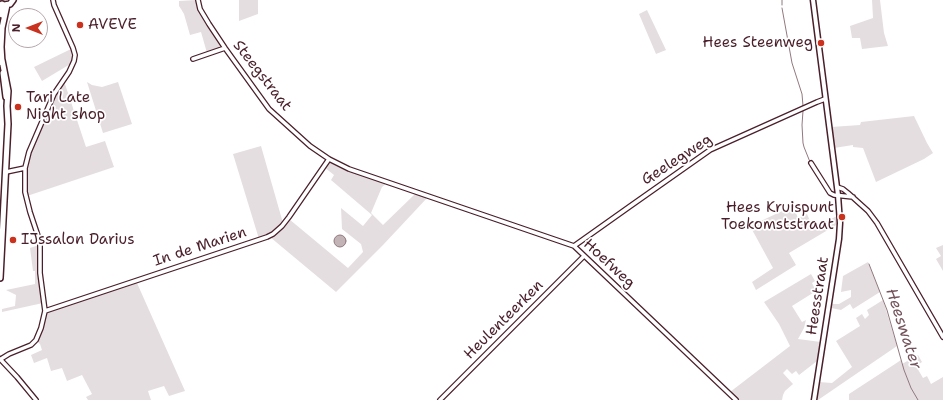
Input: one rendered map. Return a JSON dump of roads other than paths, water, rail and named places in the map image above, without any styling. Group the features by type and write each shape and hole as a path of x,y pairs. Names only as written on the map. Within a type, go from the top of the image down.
{"main road":[{"path":"3,4 11,3 13,0"},
{"path":"2,28 1,19 3,4"},
{"path":"0,278 8,124 1,47 3,4"}],"street":[{"path":"36,400 0,359 31,344 36,340 41,328 45,311 40,273 40,242 27,203 25,192 25,168 29,152 54,94 69,72 75,55 53,0"},
{"name":"Steegstraat","path":"198,0 200,10 225,48 270,109 310,146 329,159 349,169 388,182"},
{"name":"Heesstraat","path":"813,0 838,195 840,223 839,239 814,400"},
{"path":"192,59 225,48"},
{"name":"Geelegweg","path":"574,246 705,153 825,99"},
{"name":"In de Marien","path":"45,311 273,234 289,217 329,159"},
{"path":"811,163 830,193 834,195 853,197"},
{"path":"6,172 25,168"},
{"name":"Hoefweg","path":"388,182 574,246 736,400"},
{"path":"837,188 848,192 878,223 943,337"},
{"name":"Heulenteerken","path":"440,400 584,256"}],"waterway":[{"name":"Heeswater","path":"782,0 782,5"},
{"name":"Heeswater","path":"782,8 792,63 802,94 803,106"},
{"name":"Heeswater","path":"803,111 803,143 810,162"},
{"name":"Heeswater","path":"869,264 887,310 904,370 911,388 918,400"}],"place":[{"name":"AVEVE","path":"80,25"},
{"name":"Hees Steenweg","path":"821,43"},
{"name":"Tari Late Night shop","path":"18,107"},
{"name":"Hees Kruispunt Toekomststraat","path":"842,217"},
{"name":"IJssalon Darius","path":"13,240"}]}
